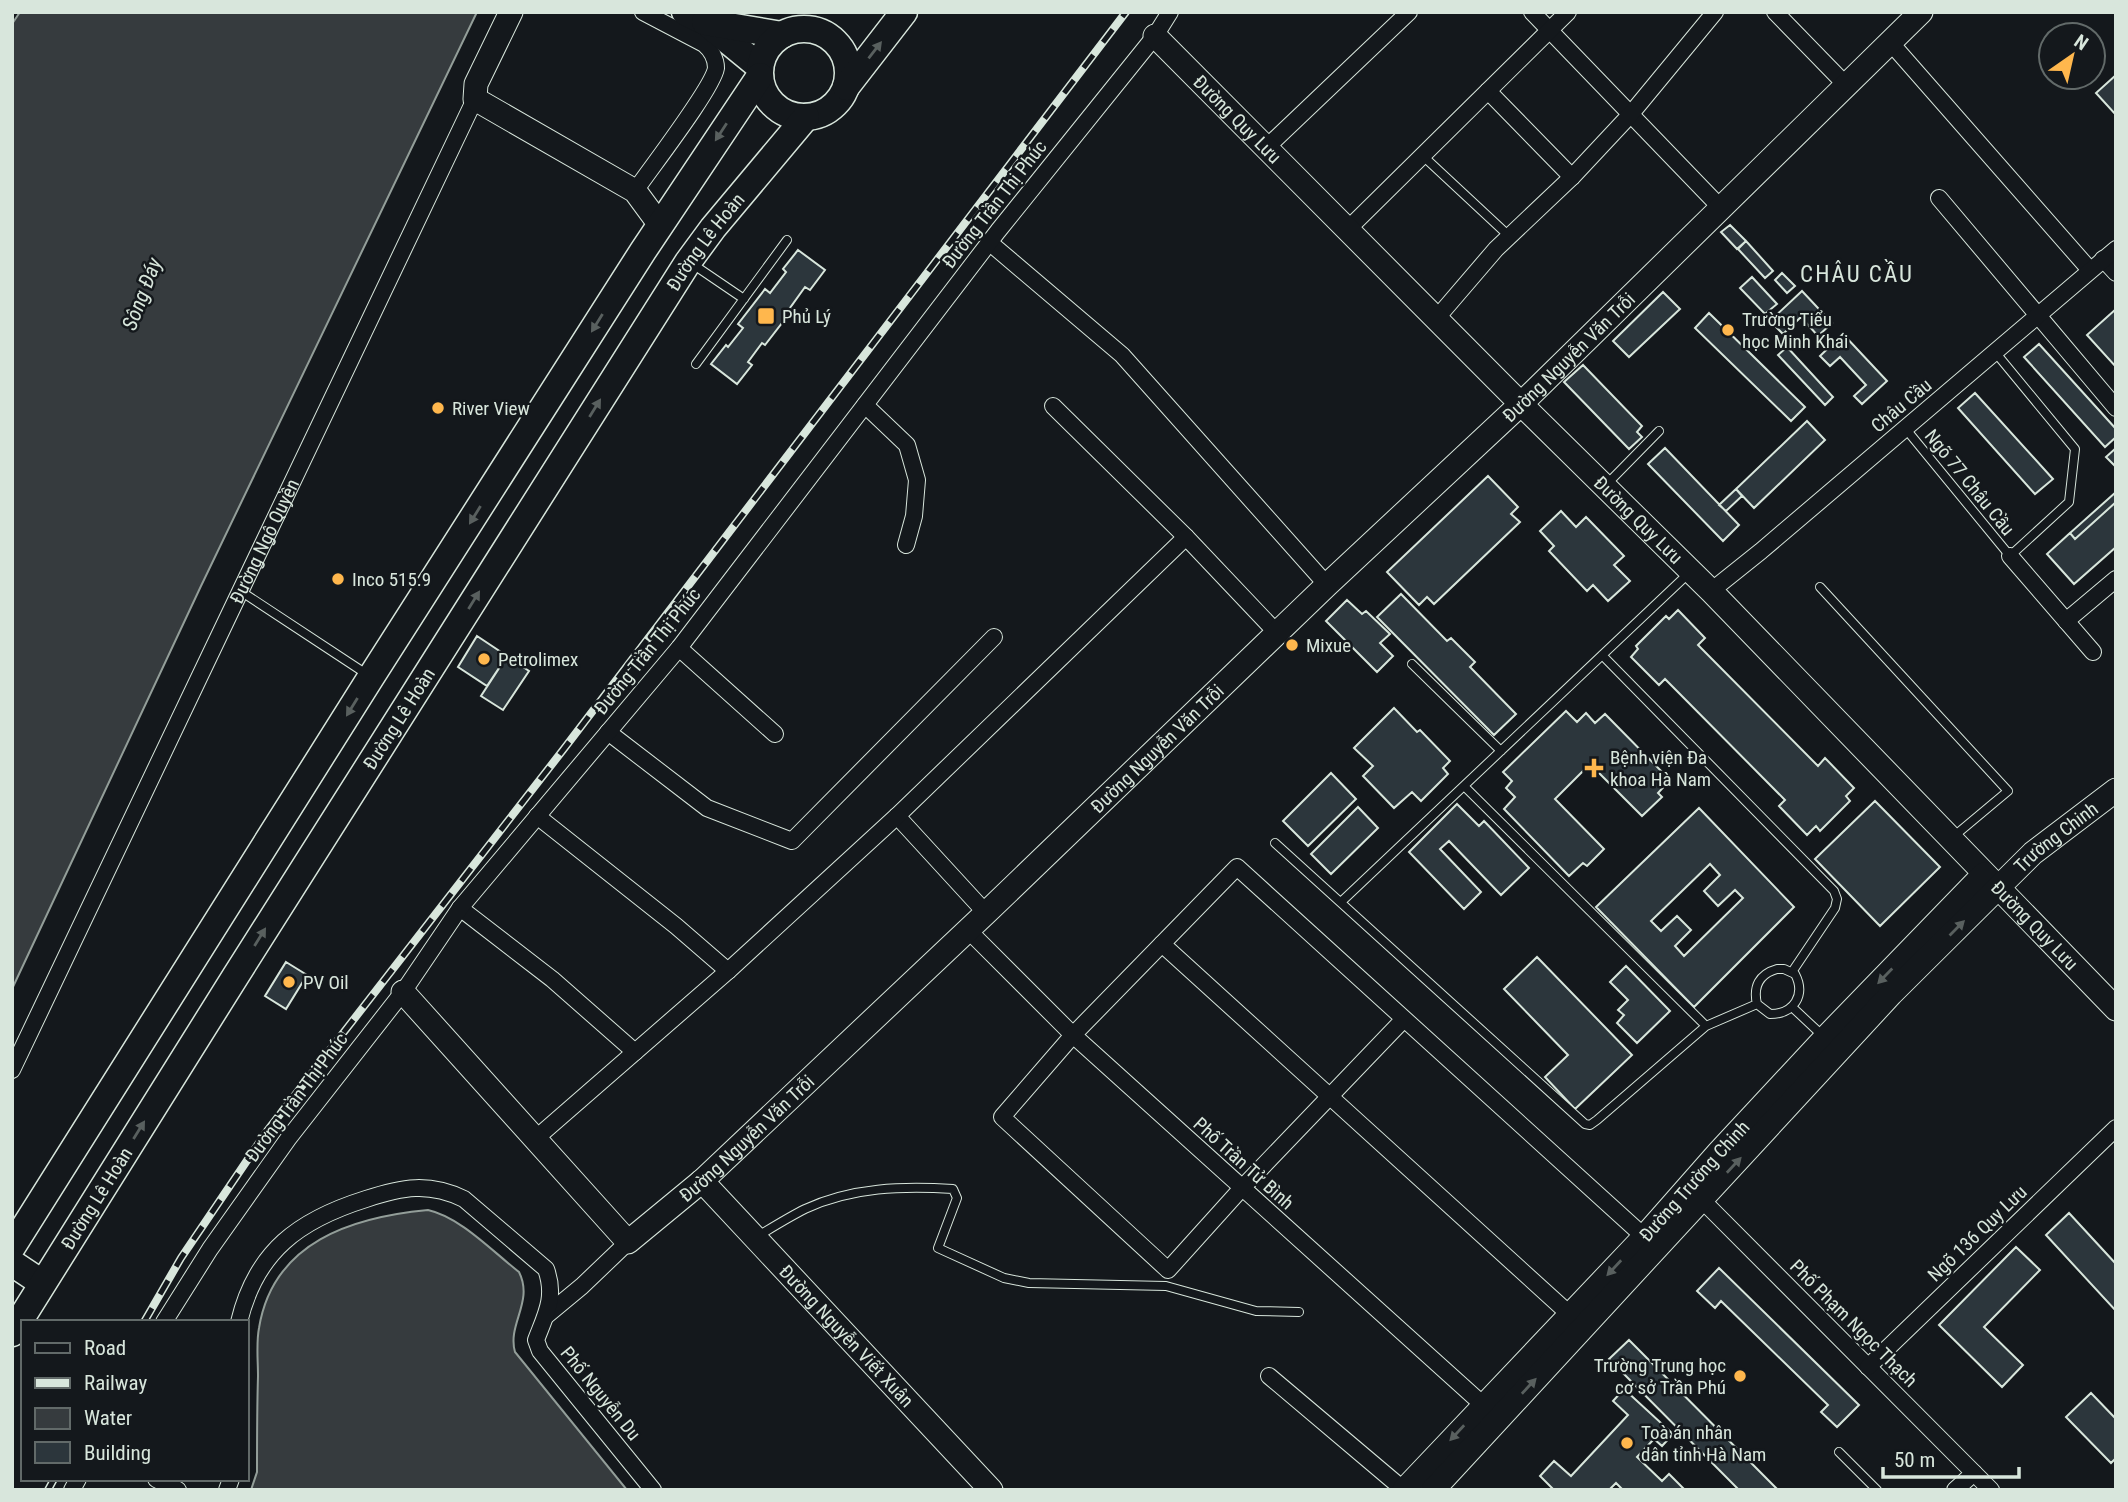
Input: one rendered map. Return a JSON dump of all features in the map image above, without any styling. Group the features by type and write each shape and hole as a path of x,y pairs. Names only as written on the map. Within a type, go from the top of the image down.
{"main road":[{"path":"695,17 760,72 763,90 769,101 792,116 806,117 831,109 904,12"},
{"path":"695,17 790,26 816,31 829,37 839,46 847,66 846,87"},
{"path":"12,1247 371,677 760,72 765,52 790,26"},
{"name":"Đường Lê Hoàn","path":"12,1333 234,977 684,268 738,197 806,117"},
{"path":"643,251 684,268"},
{"path":"416,608 453,634"},
{"path":"197,953 234,977"},
{"path":"12,1263 42,1283"}],"street":[{"name":"Đường Ngô Quyền","path":"12,1070 475,99 477,84 511,12"},
{"path":"635,191 698,101 716,65 713,55 704,44 643,12"},
{"name":"Đường Trần Thị Phúc","path":"165,1320 288,1139 403,992 460,908 679,648 989,243 1155,36 1170,12"},
{"path":"1266,149 1409,12"},
{"path":"1532,12 1721,208"},
{"path":"1347,230 1568,12"},
{"path":"1436,319 1510,236 1572,177 1630,114 1715,12"},
{"path":"1774,12 1846,85"},
{"name":"Đường Nguyễn Văn Trỗi","path":"628,1242 702,1181 1327,585 1521,404 1920,12"},
{"name":"Đường Quy Lưu","path":"1155,36 1711,591 2116,1009"},
{"path":"1890,42 2090,271"},
{"path":"1488,91 1572,177"},
{"path":"475,99 635,191 660,225"},
{"path":"1939,198 2116,408"},
{"path":"989,243 1122,355 1327,585"},
{"path":"2110,254 2116,273"},
{"name":"Châu Cầu","path":"1711,591 2110,254"},
{"path":"865,405 907,445 917,480 914,516 906,545"},
{"path":"1054,405 1278,633"},
{"path":"534,1140 728,971 897,816 1186,537"},
{"path":"2010,556 2093,652"},
{"path":"2066,621 2116,579"},
{"path":"608,732 707,808 792,841 995,637"},
{"path":"679,648 775,734"},
{"name":"Trường Chinh","path":"1991,881 2116,790"},
{"path":"537,816 676,926 728,971"},
{"path":"897,816 986,913"},
{"path":"1404,1019 1241,1189 1167,1278 1002,1117 1073,1035 1237,867 1650,1242"},
{"name":"Đường Trường Chinh","path":"1404,1490 1491,1412 1857,1018 1991,881"},
{"path":"460,908 552,979 635,1052"},
{"name":"Phố Trần Tử Bình","path":"968,930 1073,1035 1491,1412"},
{"path":"1162,944 1577,1321"},
{"path":"403,992 628,1242 582,1286 545,1316"},
{"name":"Đường Trường Chinh","path":"1795,1085 1825,1038 1857,1018"},
{"name":"Ngõ 136 Quy Lưu","path":"1868,1367 2116,1128"},
{"name":"Đường Nguyễn Viết Xuân","path":"702,1181 991,1490"},
{"name":"Phố Nguyễn Du","path":"239,1320 244,1301 256,1275 275,1250 301,1226 332,1209 400,1188 432,1188 449,1192 464,1199 546,1269 551,1284 550,1300 536,1340 540,1351 653,1490"},
{"name":"Phố Phạm Ngọc Thạch","path":"1695,1193 1991,1490"},
{"path":"1269,1376 1404,1490"},
{"name":"Đường Trường Chinh","path":"1433,1490 1491,1412"},
{"path":"1955,1490 1974,1473"},
{"path":"160,1481 178,1490"}],"lane":[{"path":"1422,155 1510,236"},
{"path":"696,364 787,240"},
{"path":"684,268 744,299"},
{"path":"1995,352 2075,450 2069,502 2010,556"},
{"name":"Ngõ 77 Châu Cầu","path":"1905,428 2010,556"},
{"path":"1604,486 1659,431"},
{"path":"1341,902 1691,571"},
{"path":"1820,587 2008,791 1950,839"},
{"path":"242,592 371,677"},
{"path":"1602,655 1834,891 1837,899 1835,908 1792,972"},
{"path":"1412,664 1501,751"},
{"path":"1464,786 1706,1026"},
{"path":"1275,843 1585,1124 1590,1125 1597,1120 1706,1026 1757,1004"},
{"path":"1777,969 1792,972 1797,978 1799,994 1792,1007 1778,1014 1770,1014 1757,1004 1755,989 1763,975 1777,969"},
{"path":"1792,1007 1825,1038"},
{"path":"755,1237 806,1208 854,1192 906,1187 953,1189 957,1198 938,1248 1004,1278 1029,1283 1167,1278 1256,1311 1298,1312"},
{"path":"1839,1452 1877,1490"}],"water":[{"name":"Sông Đáy","path":"20,12 477,12 201,586 12,989 12,24"},
{"path":"428,1210 464,1227 519,1272 524,1293 514,1332 515,1352 627,1490 251,1490 257,1472 258,1334 267,1299 281,1274 299,1255 320,1239 345,1228 372,1219"}],"building":[{"path":"2116,75 2116,115 2096,93 2107,91 2107,83"},
{"path":"1730,225 1746,241 1737,249 1721,232"},
{"path":"1746,241 1773,271 1765,278 1738,249"},
{"path":"798,250 825,270 810,290 805,287 790,308 792,310 748,362 752,365 737,384 711,364 743,328 738,324 765,289 770,293 786,272 783,269"},
{"path":"1782,273 1795,286 1787,293 1775,280"},
{"path":"1752,277 1777,304 1765,314 1740,288"},
{"path":"1802,291 1832,323 1818,336 1801,317 1783,334 1770,321"},
{"path":"1663,292 1680,309 1629,357 1613,341"},
{"path":"2116,309 2116,367 2087,335"},
{"path":"1709,313 1805,407 1791,421 1695,328"},
{"path":"1843,334 1887,381 1862,404 1854,396 1866,385 1840,357 1830,366 1820,356"},
{"path":"2039,344 2116,429 2116,437 2105,447 2024,357"},
{"path":"1787,347 1833,397 1825,405 1778,355"},
{"path":"1583,365 1642,426 1637,432 1642,437 1629,449 1564,382"},
{"path":"1975,393 2053,479 2035,494 1958,408"},
{"path":"1807,421 1825,440 1754,508 1736,489"},
{"path":"1665,448 1739,525 1723,541 1648,464"},
{"path":"2116,448 2116,467 2106,457"},
{"path":"1488,476 1518,507 1511,514 1520,522 1434,604 1427,597 1419,605 1387,572"},
{"path":"1736,489 1742,496 1726,511 1719,505"},
{"path":"2116,492 2116,502 2075,539 2070,533"},
{"path":"2116,502 2116,547 2074,584 2047,554 2070,533 2075,539"},
{"path":"1561,511 1576,527 1586,517 1624,556 1614,565 1630,581 1608,601 1593,585 1587,591 1549,551 1554,546 1540,531"},
{"path":"1401,594 1447,641 1451,638 1475,662 1470,667 1516,714 1494,735 1377,617"},
{"path":"1347,600 1362,614 1366,611 1390,634 1380,643 1393,656 1377,672 1326,621"},
{"path":"1678,610 1705,638 1698,645 1818,766 1825,758 1854,788 1846,796 1850,801 1820,831 1816,826 1807,835 1779,806 1785,800 1665,679 1659,685 1631,657 1638,649 1636,646 1666,616 1669,619"},
{"path":"477,636 507,656 487,686 458,667"},
{"path":"507,656 529,671 503,710 481,696"},
{"path":"1394,708 1450,761 1443,768 1448,774 1421,801 1412,792 1394,808 1363,776 1373,766 1354,748"},
{"path":"1566,711 1577,722 1586,713 1595,723 1605,714 1670,780 1658,793 1662,797 1642,816 1590,764 1555,799 1604,849 1587,866 1583,863 1569,876 1504,809 1515,797 1506,788 1512,781 1503,772"},
{"path":"1331,773 1356,799 1308,846 1283,821"},
{"path":"1875,801 1940,867 1880,926 1815,859"},
{"path":"1457,804 1479,826 1484,821 1529,868 1501,895 1449,841 1440,849 1481,892 1464,909 1409,852"},
{"path":"1358,807 1378,828 1331,874 1311,854"},
{"path":"1699,808 1794,907 1694,1007 1596,907","holes":["1710,864 1720,875 1704,891 1718,906 1735,890 1743,898 1684,956 1675,946 1691,930 1677,916 1661,931 1651,921"]},
{"path":"1537,957 1632,1055 1575,1109 1545,1077 1568,1055 1504,989"},
{"path":"286,962 307,975 286,1009 265,996"},
{"path":"1626,966 1670,1011 1637,1043 1617,1023 1624,1015 1618,1010 1628,1000 1610,982"},
{"path":"2069,1213 2116,1264 2116,1311 2046,1235"},
{"path":"2016,1247 2040,1270 1984,1327 2023,1365 2002,1387 1939,1325"},
{"path":"1719,1268 1859,1405 1837,1427 1821,1412 1828,1405 1721,1301 1715,1308 1697,1291"},
{"path":"1629,1340 1778,1490 1739,1490 1609,1359"},
{"name":"Toà án nhân dân tỉnh Hà Nam","path":"1624,1389 1673,1434 1662,1446 1654,1439 1637,1457 1662,1481 1669,1474 1685,1490 1623,1490 1616,1483 1609,1490 1554,1490 1540,1476 1554,1461 1571,1476 1628,1415 1613,1401"},
{"path":"2091,1393 2116,1419 2116,1458 2111,1463 2066,1417"}],"railway":[{"path":"145,1320 181,1258 267,1131 563,750 1126,12"},
{"path":"48,1490 53,1481"}],"place":[{"name":"Phủ Lý","path":"766,316"},
{"name":"Trường Tiểu học Minh Khai","path":"1728,330"},
{"name":"River View","path":"438,408"},
{"name":"Inco 515.9","path":"338,579"},
{"name":"Mixue","path":"1292,645"},
{"name":"Petrolimex","path":"484,659"},
{"name":"Bệnh viện Đa khoa Hà Nam","path":"1594,768"},
{"name":"PV Oil","path":"289,982"},
{"name":"Trường Trung học cơ sở Trần Phú","path":"1740,1376"},
{"name":"Toà án nhân dân tỉnh Hà Nam","path":"1627,1443"}],"district":[{"name":"CHÂU CẦU","path":"1857,274"}]}
